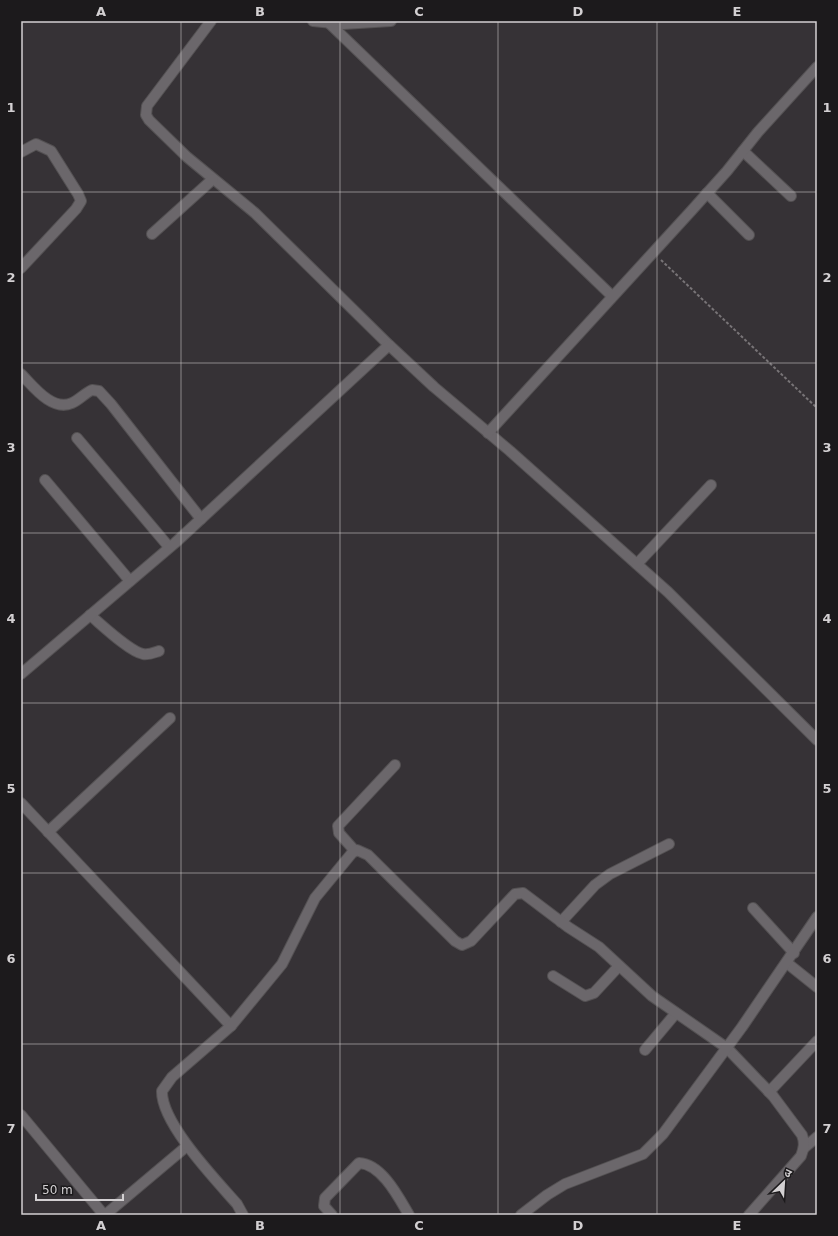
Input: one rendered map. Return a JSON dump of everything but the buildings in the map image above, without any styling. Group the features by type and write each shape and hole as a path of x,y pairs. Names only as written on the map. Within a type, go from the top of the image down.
{"street":[{"path":"211,21 146,110 146,114 154,125 187,157 255,213 389,345 637,564 817,740"},
{"path":"313,21 363,24 391,21"},
{"path":"329,23 612,296"},
{"path":"488,433 707,193 817,66"},
{"path":"21,152 36,144 51,151 81,201 76,210 21,268"},
{"path":"743,151 791,196"},
{"path":"152,234 213,179"},
{"path":"707,193 749,235"},
{"path":"21,674 201,519 389,345"},
{"path":"21,374 37,391 59,404 72,404 92,390 99,392 111,404 201,519"},
{"path":"76,438 169,547"},
{"path":"45,480 130,581"},
{"path":"637,564 711,485"},
{"path":"90,615 121,641 139,653 145,654 159,652"},
{"path":"48,832 170,718"},
{"path":"395,765 338,826 339,833 355,851 361,851 368,855 458,943 467,944 471,941 514,894 518,892 528,896 561,922 599,947 652,996 727,1048 769,1092 802,1135 804,1148"},
{"path":"21,802 231,1026"},
{"path":"561,922 595,885 610,874 669,844"},
{"path":"243,1215 237,1204 187,1146 163,1104 162,1091 172,1077 231,1026 282,964 315,898 355,851"},
{"path":"753,908 794,953"},
{"path":"521,1215 547,1195 565,1184 643,1154 663,1134 727,1048 794,953 817,917"},
{"path":"787,963 817,987"},
{"path":"552,976 585,996 594,993 619,966"},
{"path":"645,1050 676,1013"},
{"path":"769,1092 817,1041"},
{"path":"21,1116 105,1215 187,1146"},
{"path":"749,1215 800,1156 804,1148 817,1137"},
{"path":"332,1215 324,1206 325,1198 359,1163 370,1166 381,1175 397,1195 409,1215"}],"path":[{"path":"653,252 817,408"}]}
